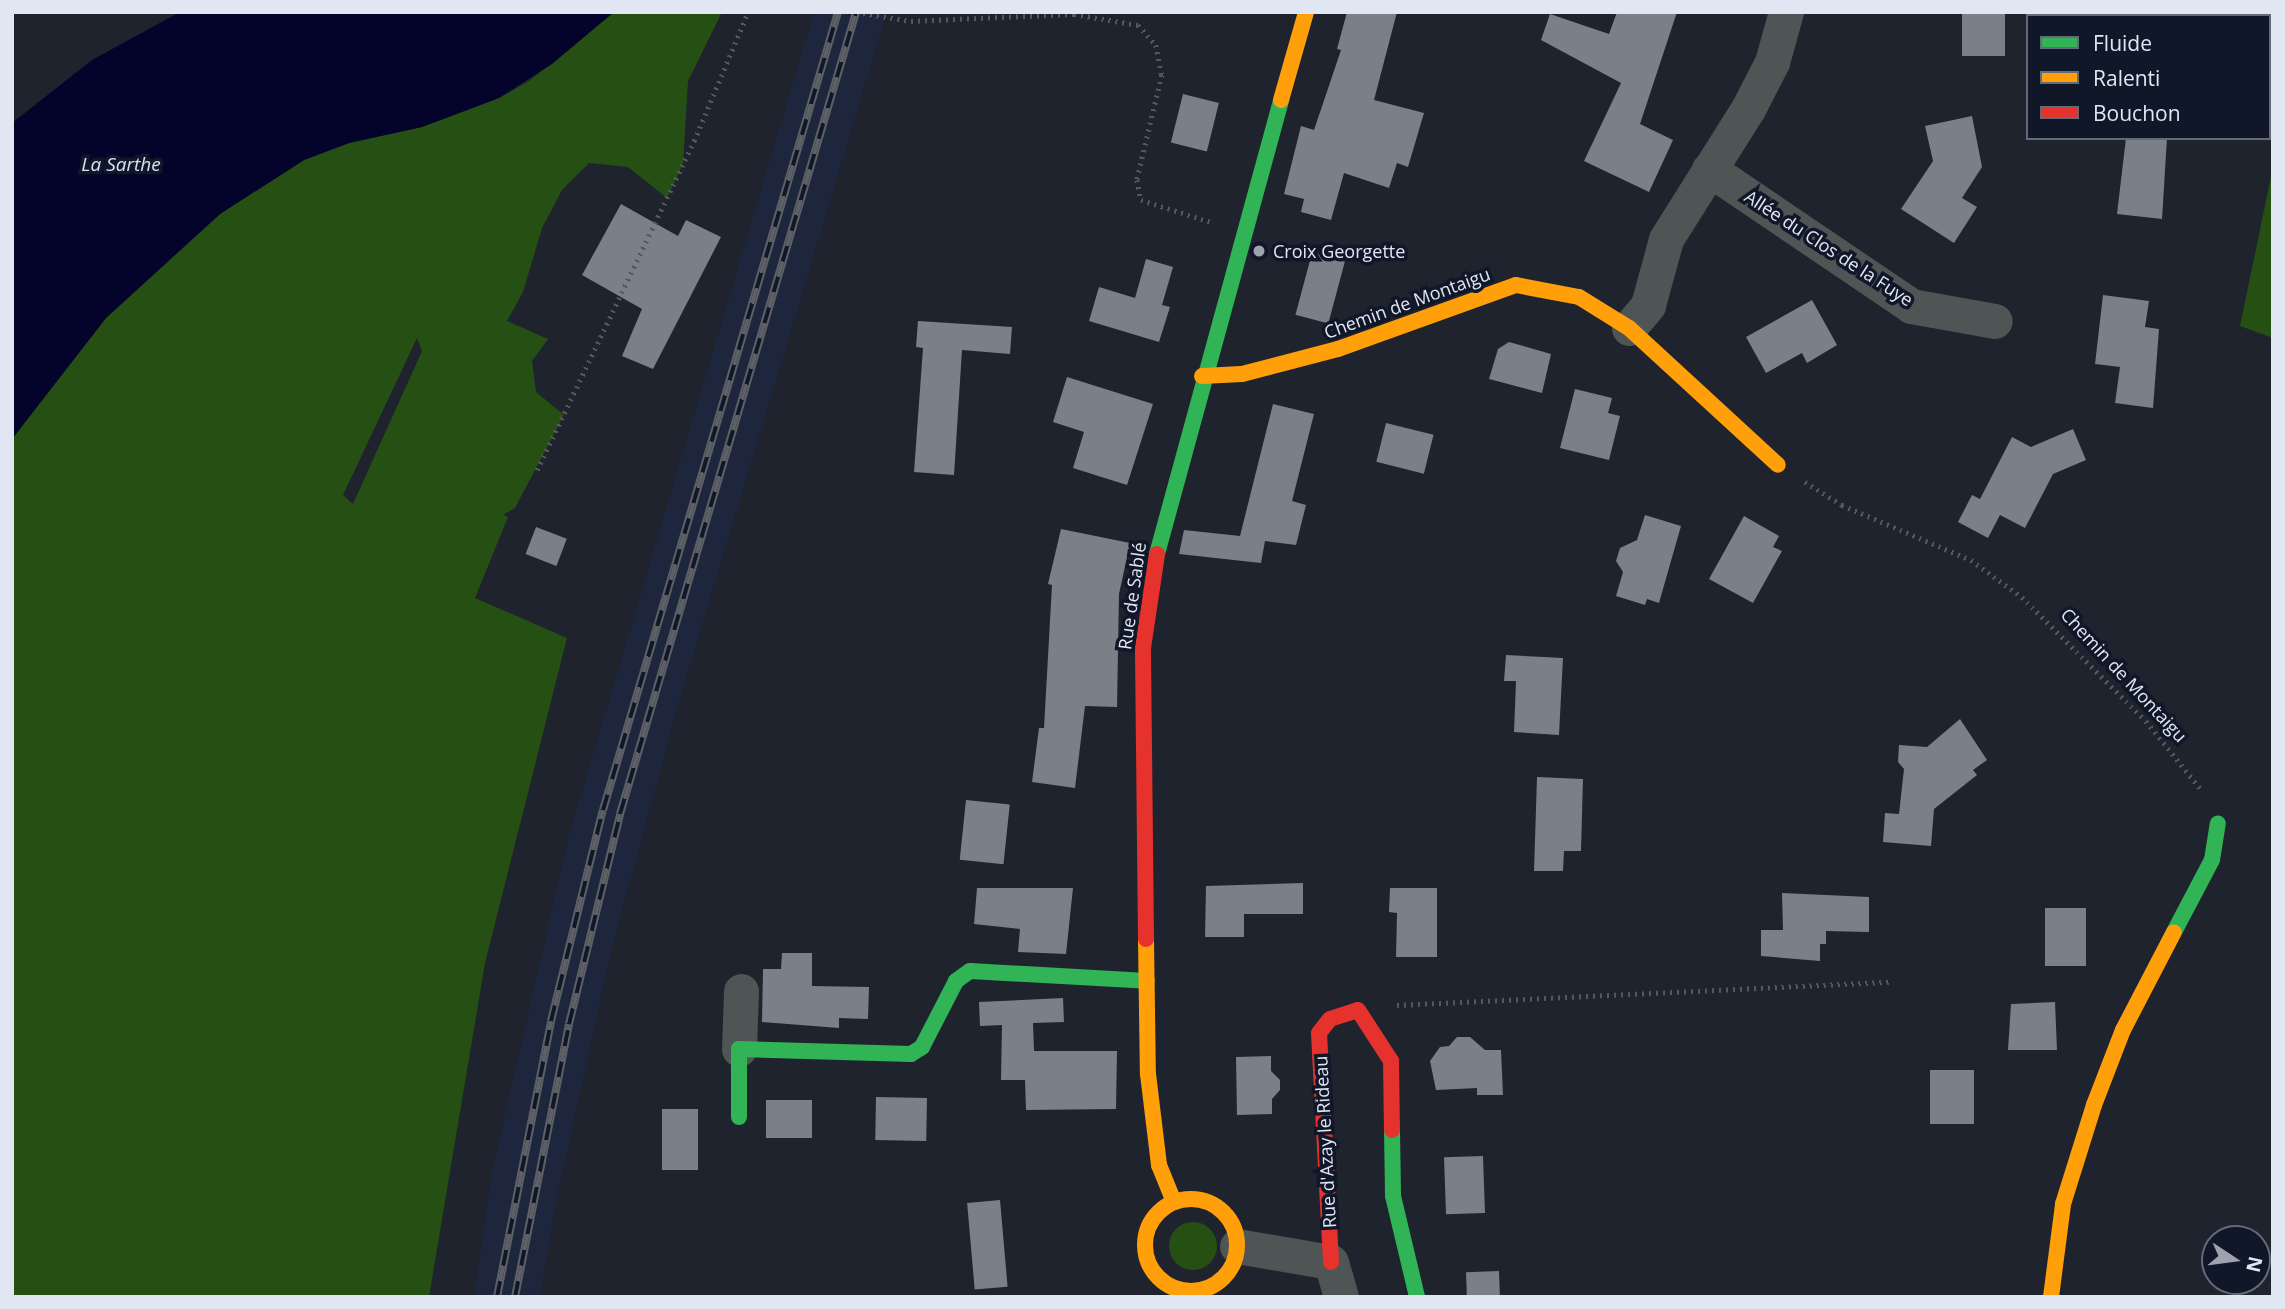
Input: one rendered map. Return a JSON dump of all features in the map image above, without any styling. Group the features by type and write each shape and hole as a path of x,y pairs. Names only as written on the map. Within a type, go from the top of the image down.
{"street":[{"name":"Rue de Sablé","path":"1174,1202 1159,1165 1149,1074 1143,648 1158,547 1242,231 1306,12"},
{"path":"1629,328 1648,305 1666,239 1772,62 1786,12"},
{"name":"Allée du Clos de la Fuye","path":"1709,169 1911,306 1995,321"},
{"name":"Chemin de Montaigu","path":"1202,376 1242,374 1338,349 1516,285 1579,297 1629,328 1778,465"},
{"path":"2051,1297 2063,1204 2094,1105 2123,1030 2212,860 2218,823"},
{"path":"739,1049 911,1054 922,1047 956,981 970,971 1147,981"},
{"path":"739,1117 741,991"},
{"path":"1358,1010 1391,1061 1393,1196 1417,1297"},
{"name":"Rue d'Azay le Rideau","path":"1341,1297 1331,1262 1319,1034 1330,1019 1358,1010"},
{"path":"1188,1199 1217,1207 1235,1231 1237,1246 1228,1273 1203,1290 1173,1292 1161,1280 1146,1253 1151,1223 1174,1202 1188,1199"},
{"path":"1237,1246 1331,1262"}],"path":[{"path":"537,470 694,141 748,12"},
{"path":"856,12 911,21 1074,14 1138,25 1156,45 1162,75 1137,180 1141,200 1242,231"},
{"name":"Chemin de Montaigu","path":"1778,465 1842,505 1970,560 2022,597 2072,642 2146,721 2213,804 2218,823"},
{"path":"1358,1010 1890,982"}],"shaded area":[{"path":"814,12 887,12 680,698 612,947 556,1202 540,1297 474,1297 492,1172 569,835"}],"green space":[{"path":"614,12 722,12 688,81 683,164 667,198 628,167 589,163 562,190 542,228 523,292 507,321 548,339 532,361 536,392 564,415 515,508 503,515 508,517 475,598 567,638 485,963 429,1297 12,1297 12,439 106,318 220,214 304,160 349,143 422,127 499,98 529,81","holes":["417,338 422,351 353,504 343,495"]},
{"path":"2273,12 2273,130 2271,14 2180,14"},
{"path":"2273,167 2273,338 2240,326"},
{"path":"1193,1222 1210,1229 1217,1246 1210,1263 1193,1270 1176,1263 1169,1246 1176,1229"}],"water":[{"name":"La Sarthe","path":"180,12 614,12 552,64 499,98 422,127 349,143 304,160 220,214 106,318 12,439 12,123 92,60"}],"building":[{"path":"1347,12 1397,12 1374,100 1424,113 1408,167 1397,163 1389,188 1344,173 1331,220 1301,212 1304,199 1284,194 1301,126 1314,130 1341,50 1337,49"},
{"path":"1617,12 1677,12 1640,124 1673,140 1649,192 1584,161 1621,83 1541,40 1550,14 1609,34"},
{"path":"1962,12 2005,12 2005,56 1962,56"},
{"path":"1183,94 1219,103 1207,151 1171,143"},
{"path":"1972,116 1982,167 1962,198 1977,207 1954,243 1901,209 1933,161 1925,126"},
{"path":"2126,140 2167,140 2162,219 2117,214"},
{"path":"621,204 678,236 686,220 721,237 653,369 622,356 642,309 582,275"},
{"path":"1312,253 1345,262 1328,324 1295,315"},
{"path":"1146,259 1173,267 1162,305 1170,307 1159,342 1089,321 1099,287 1135,298"},
{"path":"2103,295 2149,301 2145,327 2159,329 2153,408 2115,403 2120,367 2095,364"},
{"path":"1812,300 1837,345 1807,363 1802,353 1766,373 1746,337"},
{"path":"918,321 1012,327 1010,354 962,350 954,475 914,472 923,348 916,347"},
{"path":"1509,342 1551,354 1542,393 1489,379 1498,349"},
{"path":"1067,377 1153,404 1127,485 1073,468 1084,432 1053,422"},
{"path":"1575,389 1612,398 1608,413 1620,416 1609,460 1560,448"},
{"path":"1273,404 1314,414 1292,501 1306,505 1296,545 1265,541 1261,563 1179,554 1184,530 1240,536"},
{"path":"1386,423 1434,435 1424,474 1376,462"},
{"path":"2073,429 2086,460 2053,474 2025,528 2000,515 1988,538 1958,522 1972,495 1980,499 2012,437 2031,447"},
{"path":"1645,515 1681,526 1659,603 1647,599 1645,605 1616,596 1623,572 1616,561 1620,548 1637,540"},
{"path":"1744,516 1779,536 1773,547 1782,551 1753,603 1709,579"},
{"path":"536,527 567,539 556,566 526,554"},
{"path":"1061,529 1130,543 1119,594 1117,707 1085,706 1075,788 1032,782 1039,728 1044,728 1052,585 1048,584"},
{"path":"1506,655 1563,658 1559,735 1514,732 1516,681 1504,681"},
{"path":"1960,719 1987,760 1973,770 1977,775 1934,809 1931,846 1883,842 1885,813 1899,814 1904,769 1898,762 1899,745 1927,747"},
{"path":"1537,777 1583,779 1581,851 1564,851 1563,871 1534,871"},
{"path":"966,800 1010,805 1003,864 960,860"},
{"path":"1303,883 1303,914 1244,914 1244,937 1205,937 1206,886"},
{"path":"977,888 1073,888 1066,954 1018,952 1020,929 974,924"},
{"path":"1390,888 1437,888 1437,957 1396,957 1397,913 1389,912"},
{"path":"1782,893 1869,897 1869,932 1826,931 1826,944 1820,944 1820,961 1761,956 1761,930 1783,930"},
{"path":"2045,908 2086,908 2086,966 2045,966"},
{"path":"782,953 812,953 812,986 869,987 868,1019 839,1018 839,1028 762,1022 763,969 781,969"},
{"path":"1063,998 1064,1022 1033,1023 1034,1051 1117,1051 1116,1109 1026,1110 1025,1080 1001,1080 1002,1025 980,1026 979,1002"},
{"path":"2055,1002 2057,1050 2008,1050 2011,1004"},
{"path":"1457,1037 1470,1037 1485,1050 1501,1050 1503,1095 1477,1095 1477,1088 1436,1090 1430,1061 1440,1047 1449,1046"},
{"path":"1271,1056 1271,1071 1280,1080 1280,1090 1272,1099 1272,1114 1237,1115 1236,1057"},
{"path":"1930,1070 1974,1070 1974,1124 1930,1124"},
{"path":"876,1097 927,1098 926,1141 875,1140"},
{"path":"766,1100 812,1100 812,1138 766,1138"},
{"path":"662,1109 698,1109 698,1170 662,1170"},
{"path":"1483,1156 1485,1213 1446,1214 1444,1157"},
{"path":"1000,1200 1008,1287 975,1290 967,1203"},
{"path":"1499,1271 1500,1297 1467,1297 1466,1272"}],"railway":[{"path":"497,1297 551,1021 603,810 838,12"},
{"path":"515,1297 569,1024 620,814 856,12"}],"traffic: fast":[{"path":"1157,554 1281,100"},
{"path":"2174,932 2212,860 2218,823"},
{"path":"739,1117 739,1049 911,1054 922,1047 956,981 970,971 1147,981"},
{"path":"1392,1130 1393,1196 1417,1297"}],"traffic: slow":[{"path":"1281,100 1306,12"},
{"path":"1202,376 1242,374 1338,349 1516,285 1579,297 1629,328 1778,465"},
{"path":"2051,1297 2063,1204 2094,1105 2123,1030 2174,932"},
{"path":"1146,939 1148,1074 1159,1165 1174,1202"},
{"path":"1191,1199 1208,1203 1223,1213 1233,1228 1237,1245 1233,1262 1223,1277 1208,1287 1191,1291 1174,1287 1159,1277 1149,1262 1145,1245 1149,1228 1159,1213 1174,1203 1191,1199"}],"traffic: jam":[{"path":"1146,939 1143,648 1157,554"},
{"path":"1331,1262 1319,1033 1330,1019 1358,1010 1391,1061 1392,1130"}],"place":[{"name":"Croix Georgette","path":"1259,251"}]}
